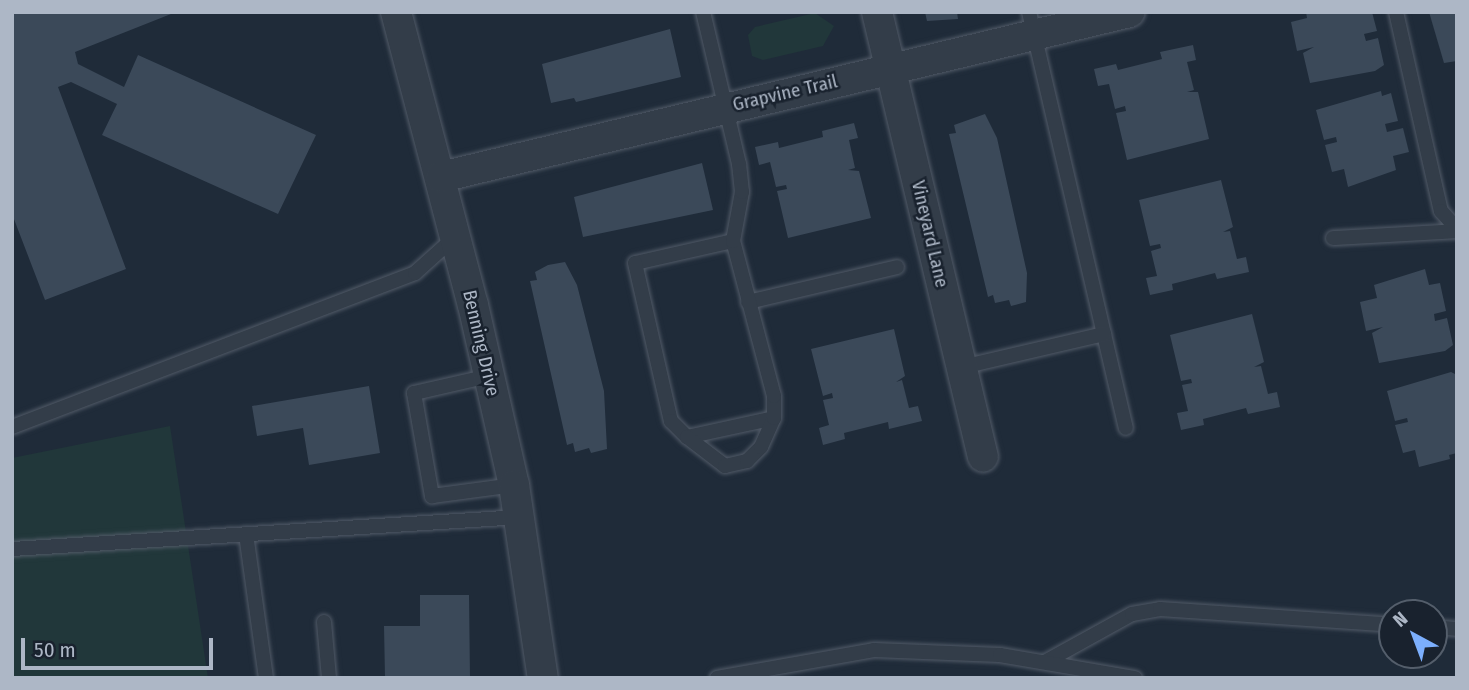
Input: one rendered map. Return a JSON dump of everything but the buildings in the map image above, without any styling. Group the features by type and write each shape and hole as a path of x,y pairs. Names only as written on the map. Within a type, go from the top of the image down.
{"street":[{"name":"Benning Drive","path":"396,12 441,177 514,485 521,517 543,678"},
{"name":"Vineyard Lane","path":"877,12 983,457"},
{"name":"Grapvine Trail","path":"441,177 891,69 1032,24 1130,12"}],"lane":[{"path":"704,12 742,192 733,241 774,396 774,418 761,447 747,461 725,466 671,421 635,263 733,241"},
{"path":"1396,12 1441,211 1457,230"},
{"path":"1032,24 1126,428"},
{"path":"1333,239 1457,230"},
{"path":"12,427 415,272 455,237"},
{"path":"748,302 897,267"},
{"path":"962,367 1104,334"},
{"path":"489,376 414,393 432,496 514,485"},
{"path":"687,437 774,418"},
{"path":"12,549 521,517"},
{"path":"246,534 266,678"},
{"path":"1045,662 1132,614 1160,609 1378,624"},
{"path":"324,622 329,678"},
{"path":"718,678 874,650 1000,655 1135,678"}],"green space":[{"path":"815,13 834,26 823,46 763,60 752,56 748,35 755,27"},
{"path":"170,426 208,678 12,678 12,458"}]}
